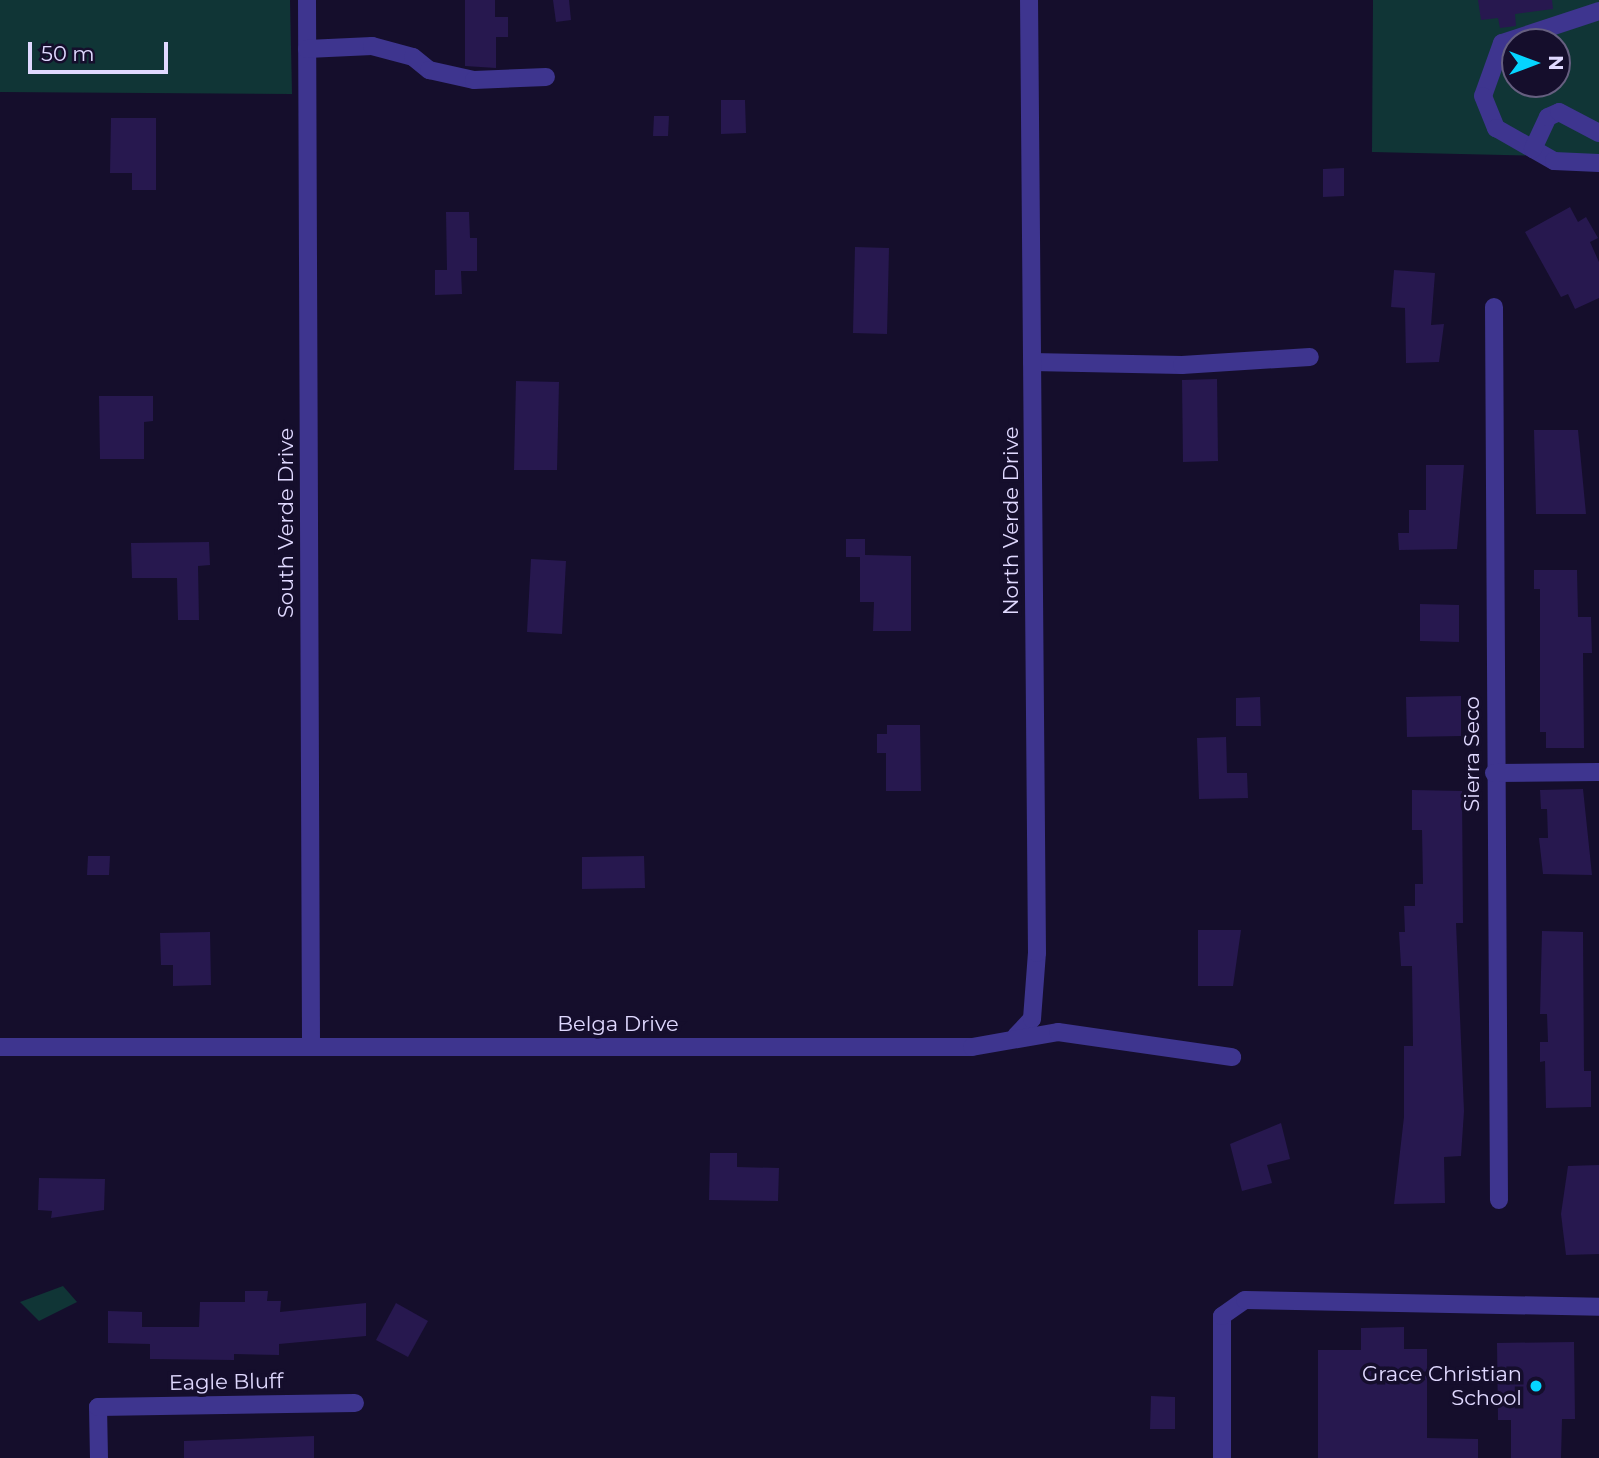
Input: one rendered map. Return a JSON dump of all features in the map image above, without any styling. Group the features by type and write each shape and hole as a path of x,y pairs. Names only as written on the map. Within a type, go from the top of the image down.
{"street":[{"name":"South Verde Drive","path":"307,0 311,1046"},
{"name":"North Verde Drive","path":"1016,1036 1032,1019 1037,953 1029,0"},
{"path":"1599,11 1502,43 1483,96 1486,113 1496,128 1554,161 1599,163"},
{"path":"307,49 372,46 413,57 429,70 474,80 546,76"},
{"path":"1533,149 1548,117 1559,112 1599,134"},
{"name":"Sierra Seco","path":"1494,307 1494,773 1499,1200"},
{"path":"1032,362 1182,365 1310,357"},
{"path":"1494,773 1599,772"},
{"name":"Belga Drive","path":"0,1048 972,1047 1016,1036 1058,1032 1232,1057"},
{"path":"1222,1458 1222,1316 1245,1300 1599,1307"},
{"name":"Eagle Bluff","path":"99,1458 98,1407 355,1403"}],"green space":[{"path":"0,0 290,0 292,94 0,92"},
{"path":"1373,0 1599,0 1599,157 1372,152"},
{"path":"63,1286 77,1302 39,1321 20,1302"}],"building":[{"path":"465,0 495,0 495,17 508,17 508,37 496,37 496,68 465,66"},
{"path":"553,0 569,0 571,20 556,22"},
{"path":"1478,0 1552,0 1553,9 1515,14 1516,26 1500,28 1498,18 1481,20"},
{"path":"721,100 745,100 746,133 721,134"},
{"path":"654,116 669,116 668,136 653,136"},
{"path":"111,118 156,118 156,190 132,190 132,173 110,173"},
{"path":"1344,168 1344,196 1323,197 1323,169"},
{"path":"1570,207 1578,222 1586,217 1598,238 1590,242 1599,262 1599,298 1575,309 1568,294 1561,297 1525,232"},
{"path":"446,212 469,212 470,238 477,238 477,271 461,271 462,294 435,295 435,270 447,270"},
{"path":"855,247 889,248 887,334 853,333"},
{"path":"1394,270 1435,273 1431,325 1444,324 1439,362 1406,363 1405,308 1391,307"},
{"path":"1217,379 1218,461 1183,462 1182,380"},
{"path":"516,381 559,382 557,470 514,470"},
{"path":"99,396 153,396 153,421 144,422 144,459 100,459"},
{"path":"1534,430 1578,430 1586,514 1536,514"},
{"path":"1426,465 1464,465 1457,549 1399,550 1398,533 1409,533 1409,510 1426,510"},
{"path":"846,539 865,539 865,555 911,556 911,631 873,631 874,602 860,602 860,557 846,557"},
{"path":"209,542 210,565 198,566 199,620 178,620 177,578 132,578 131,543"},
{"path":"531,559 566,561 562,634 527,632"},
{"path":"1534,570 1577,570 1578,617 1591,617 1592,653 1583,653 1584,748 1546,748 1546,732 1540,732 1540,589 1534,589"},
{"path":"1420,604 1459,605 1459,642 1420,641"},
{"path":"1461,696 1461,736 1407,737 1406,697"},
{"path":"1260,697 1261,726 1236,726 1236,698"},
{"path":"887,725 920,725 921,791 886,791 886,753 877,753 877,734 887,734"},
{"path":"1226,737 1227,773 1247,773 1248,798 1199,799 1197,738"},
{"path":"1583,789 1592,875 1543,874 1539,838 1548,838 1547,809 1541,809 1540,790"},
{"path":"1412,790 1462,791 1463,923 1456,923 1464,1111 1461,1156 1444,1157 1445,1203 1394,1204 1404,1117 1404,1046 1413,1046 1412,966 1401,966 1399,932 1405,932 1404,906 1415,906 1415,884 1423,884 1422,830 1412,830"},
{"path":"88,856 110,856 109,875 87,875"},
{"path":"644,856 645,888 582,889 582,857"},
{"path":"1198,930 1241,930 1233,986 1198,986"},
{"path":"1542,931 1583,932 1584,1071 1591,1071 1591,1107 1546,1108 1545,1061 1540,1062 1540,1042 1548,1042 1547,1014 1540,1014"},
{"path":"210,932 211,985 173,986 173,965 161,965 160,933"},
{"path":"1281,1123 1290,1159 1267,1165 1272,1183 1242,1191 1230,1144"},
{"path":"710,1153 737,1153 737,1167 779,1168 778,1201 709,1200"},
{"path":"1599,1165 1599,1254 1566,1255 1561,1214 1568,1166"},
{"path":"39,1178 105,1179 104,1210 51,1218 52,1211 38,1210"},
{"path":"245,1291 268,1291 267,1301 281,1301 280,1312 366,1303 366,1336 279,1344 279,1355 234,1354 234,1360 150,1359 150,1344 108,1343 108,1311 142,1312 142,1327 199,1327 200,1302 245,1302"},
{"path":"396,1303 428,1321 408,1357 376,1340"},
{"path":"1404,1327 1404,1349 1427,1349 1427,1438 1478,1439 1478,1458 1318,1458 1318,1350 1361,1350 1361,1328"},
{"path":"1574,1342 1575,1419 1562,1419 1561,1458 1511,1458 1511,1420 1498,1420 1497,1343"},
{"path":"1151,1396 1175,1397 1175,1429 1150,1429"},
{"path":"314,1436 314,1458 184,1458 184,1441"}],"place":[{"name":"Grace Christian School","path":"1536,1386"}]}
